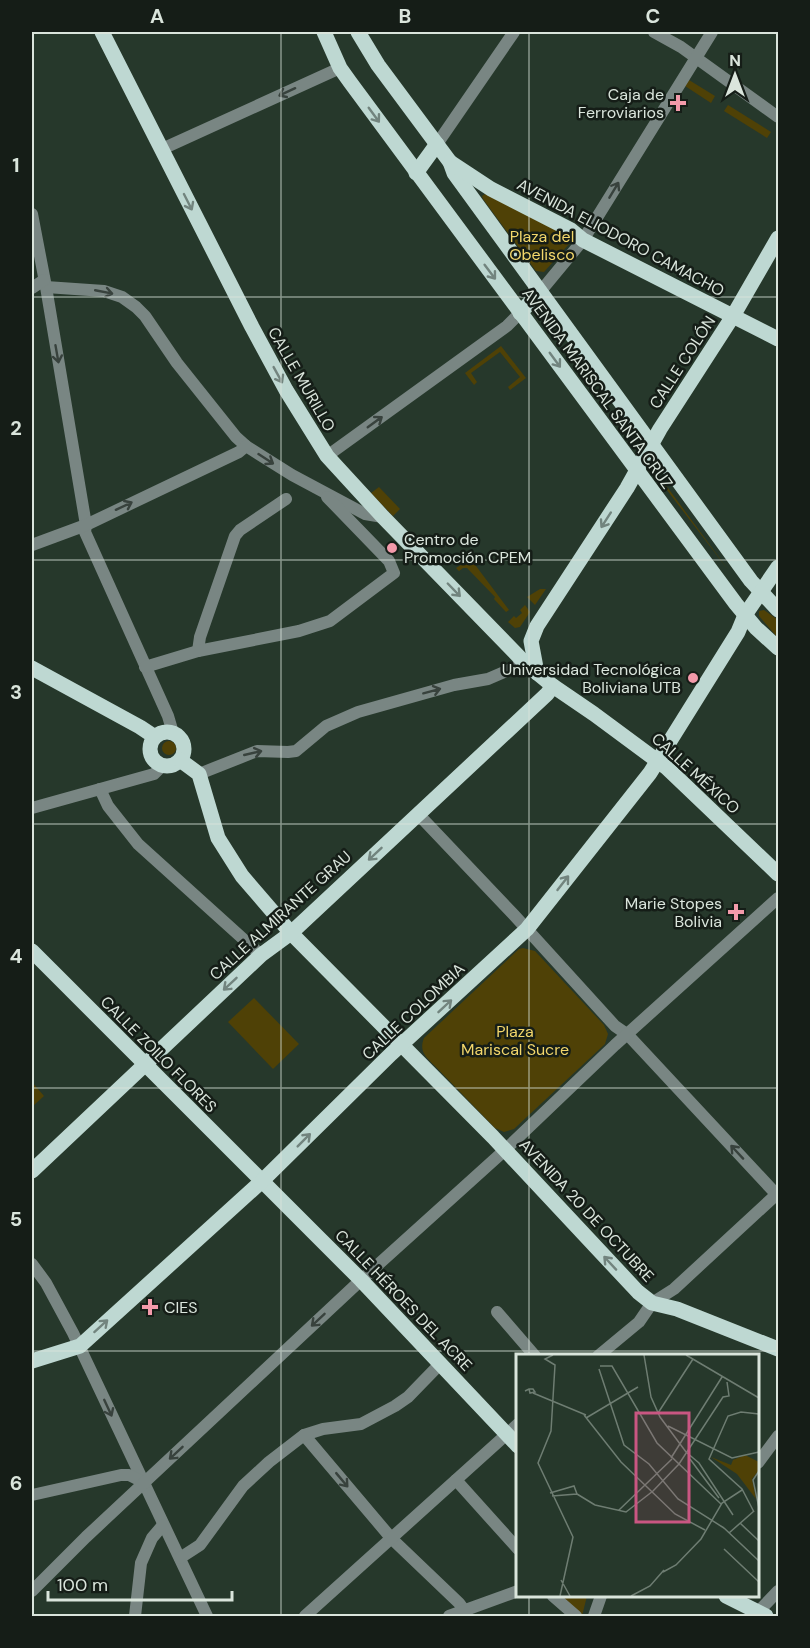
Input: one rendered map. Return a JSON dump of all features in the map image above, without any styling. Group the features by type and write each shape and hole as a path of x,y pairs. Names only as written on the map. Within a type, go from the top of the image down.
{"main road":[{"name":"CALLE MURILLO","path":"102,32 252,327 292,400 327,456 383,517 531,668 553,686"},
{"name":"AVENIDA MARISCAL SANTA CRUZ","path":"324,32 340,68 519,313 746,615 778,648"},
{"name":"AVENIDA MARISCAL SANTA CRUZ","path":"358,32 378,64 450,162 454,173 540,292 761,592 778,610"},
{"path":"416,173 437,144"},
{"name":"AVENIDA ELIODORO CAMACHO","path":"450,162 491,189 571,230 583,240 778,339"},
{"name":"CALLE COLÓN","path":"637,471 734,316 778,238"},
{"path":"519,313 540,292"},
{"path":"531,668 532,635 637,471"},
{"name":"CALLE COLOMBIA","path":"32,1360 80,1346 262,1181 402,1045 527,930 650,773 738,632 746,615 778,567"},
{"path":"32,668 155,737"},
{"name":"CALLE MÉXICO","path":"553,686 658,760 778,874"},
{"name":"CALLE ALMIRANTE GRAU","path":"32,1171 261,954 291,933 553,686"},
{"path":"163,733 173,733 183,742 183,755 172,765 163,765 153,759 150,748 155,737 163,733"},
{"path":"180,760 199,774"},
{"name":"AVENIDA 20 DE OCTUBRE","path":"199,774 218,838 242,876 291,933 505,1150 638,1292 652,1303 676,1309 778,1350"},
{"name":"CALLE ZOILO FLORES","path":"32,951 143,1065 262,1181"},
{"name":"CALLE HÉROES DEL ACRE","path":"262,1181 361,1280 440,1364 512,1429"},
{"path":"728,1597 762,1614"}],"street":[{"path":"437,144 514,32"},
{"path":"654,32 696,57 778,117"},
{"path":"540,292 583,240 712,32"},
{"path":"162,149 340,68"},
{"path":"32,214 35,251 45,283 86,525 85,532 168,716 173,733"},
{"path":"32,288 45,283 104,291 122,297 145,316 177,363 236,437 246,446 292,475 365,514 383,517"},
{"path":"327,456 507,326 519,313"},
{"path":"32,545 86,525 239,452 246,446"},
{"path":"145,667 198,651 299,631 330,621 394,573 389,561 327,498 327,494"},
{"path":"198,651 200,637 235,536 240,530 286,499"},
{"path":"199,774 257,751 297,751 326,726 358,712 454,685 531,668"},
{"path":"32,808 154,774 163,765"},
{"path":"100,789 108,806 138,844 261,954"},
{"path":"418,814 615,1026 628,1035 778,1194 674,1289 652,1303 639,1322 600,1354"},
{"path":"32,1591 361,1280 778,898"},
{"path":"32,1264 46,1283 80,1346 207,1617"},
{"path":"497,1312 534,1354"},
{"path":"180,1558 200,1545 243,1486 304,1435 361,1424 386,1411 408,1397 440,1364"},
{"path":"305,1617 512,1429"},
{"path":"304,1435 392,1539 464,1610"},
{"path":"759,1462 778,1436"},
{"path":"32,1495 121,1475 129,1475 145,1483"},
{"path":"456,1480 516,1547"},
{"path":"135,1617 141,1563 152,1538 163,1525"},
{"path":"762,1614 778,1591"},
{"path":"450,1617 516,1592"},
{"path":"554,1597 576,1617"},
{"path":"594,1617 601,1597"}],"green space":[{"path":"689,80 715,96 711,103 685,86"},
{"path":"728,105 771,132 767,138 724,111"},
{"name":"Plaza del Obelisco","path":"485,194 569,235 570,243 544,272 536,271 483,199 482,196"},
{"path":"501,346 526,378 510,390 508,387 520,377 500,352 471,373 477,382 474,385 465,373"},
{"path":"662,480 729,571 660,481"},
{"path":"379,487 400,509 393,516 371,493"},
{"path":"467,561 470,564 473,562 509,610 506,612 467,568 459,571 456,568"},
{"path":"540,589 546,589 535,605 527,597"},
{"path":"525,605 530,612 520,627 515,628 508,622 514,616 516,618 522,613 520,610"},
{"path":"764,610 778,620 778,638 759,616 759,611"},
{"path":"169,741 174,743 176,748 174,753 169,755 164,753 162,748 164,743"},
{"name":"Plaza Mariscal Sucre","path":"519,949 535,951 604,1025 608,1034 605,1044 514,1129 504,1132 495,1128 431,1062 422,1046 424,1038"},
{"path":"254,998 299,1044 273,1069 228,1022"},
{"path":"32,1082 44,1096 32,1107"},
{"path":"561,1597 587,1597 582,1616"}],"place":[{"name":"Caja de Ferroviarios","path":"678,103"},
{"name":"Centro de Promoción CPEM","path":"392,548"},
{"name":"Universidad Tecnológica Boliviana UTB","path":"693,678"},
{"name":"Marie Stopes Bolivia","path":"736,912"},
{"name":"CIES","path":"150,1307"}]}
